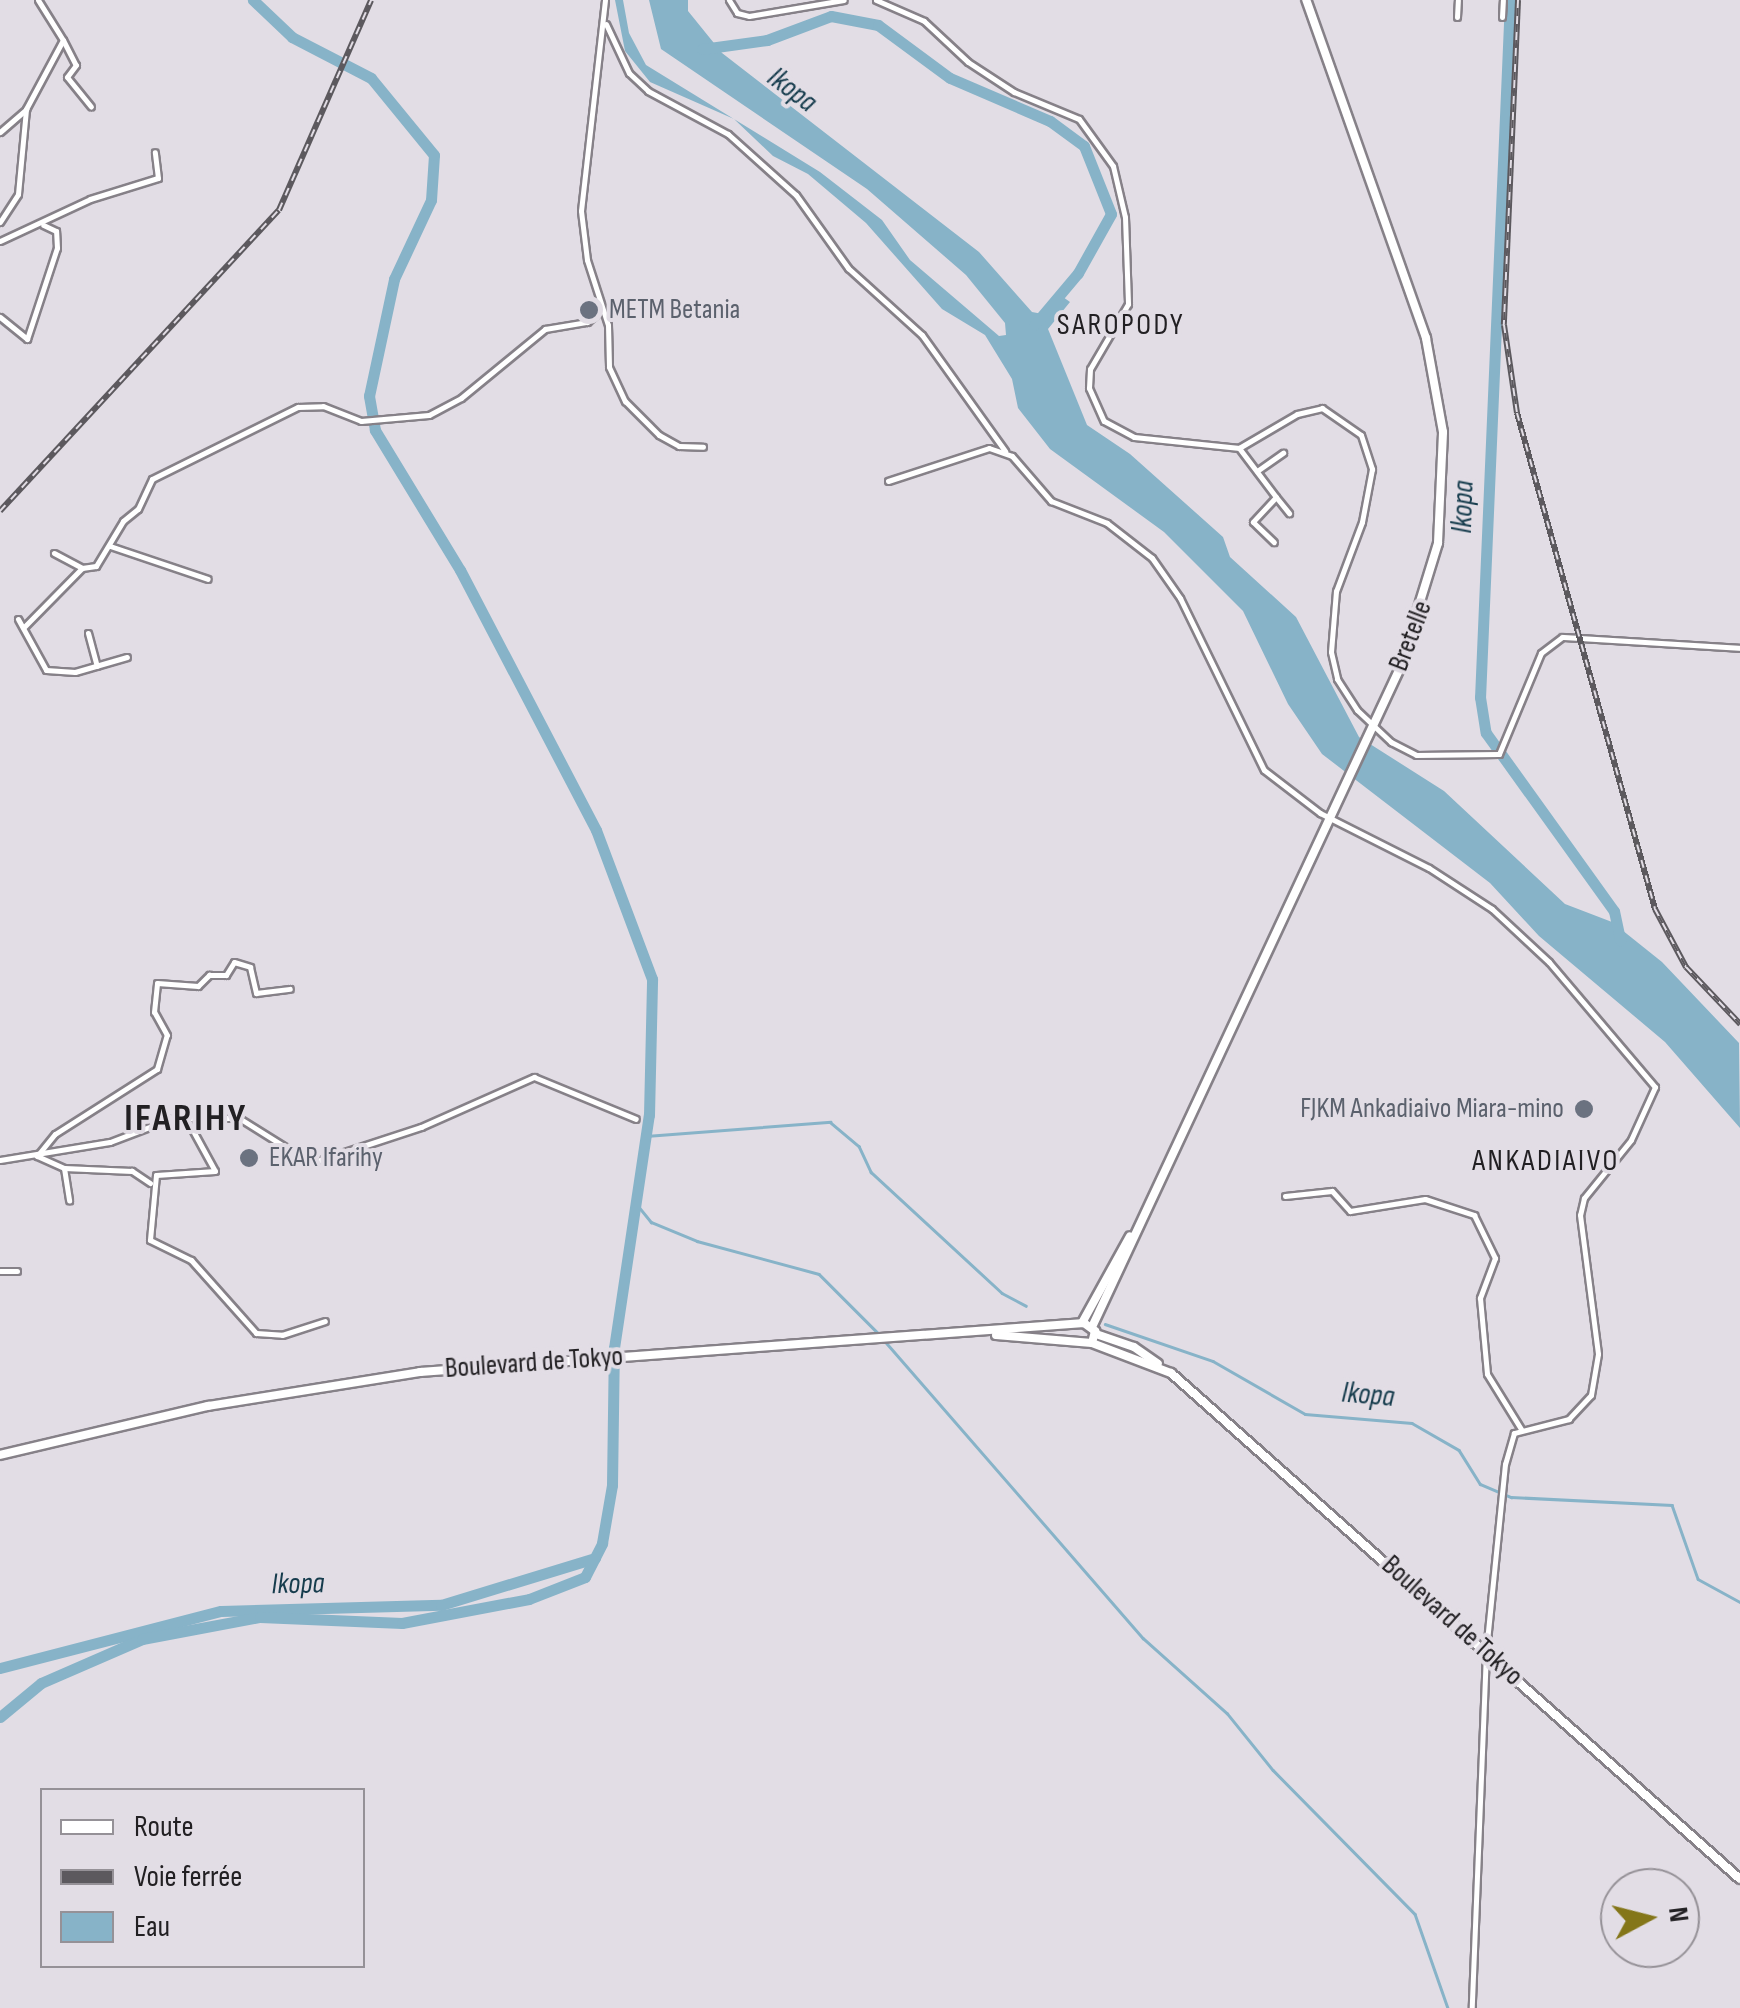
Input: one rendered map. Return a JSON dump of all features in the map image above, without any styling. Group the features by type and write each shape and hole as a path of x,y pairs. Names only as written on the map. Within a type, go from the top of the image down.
{"main road":[{"name":"Bretelle","path":"1079,1325 1130,1236 1335,809 1430,585 1442,499 1441,415 1426,338 1306,0"},
{"name":"Bretelle","path":"1093,1335 1130,1236"},
{"name":"Boulevard de Tokyo","path":"0,1455 304,1388 608,1357 1079,1325"},
{"path":"1074,1340 1079,1325 1093,1335"},
{"path":"989,1334 1074,1340 1093,1335"},
{"name":"Boulevard de Tokyo","path":"1093,1335 1134,1347 1244,1433 1740,1878"}],"street":[{"path":"38,0 76,64 67,77 91,107"},
{"path":"605,0 606,24 581,211 601,310 608,325 609,367 625,402 670,443 703,447"},
{"path":"729,0 738,13 749,16 844,0"},
{"path":"876,0 924,21 968,62 1014,92 1079,119 1113,166 1126,217 1128,304 1090,369 1089,388 1104,421 1134,437 1239,448 1297,414 1322,408 1351,423 1369,448 1362,522 1332,609 1331,652 1337,678 1371,730 1416,755 1499,754 1506,746 1551,640 1580,635 1740,648"},
{"path":"1457,16 1458,0"},
{"path":"1502,16 1503,0"},
{"path":"606,24 629,73 648,91 728,134 796,194 848,268 922,335 1006,452 989,448 888,481"},
{"path":"0,132 26,109 62,40"},
{"path":"601,44 614,45"},
{"path":"0,222 18,194 26,109"},
{"path":"0,241 42,225 90,199 158,178 155,152"},
{"path":"0,318 27,339 57,248 56,231 42,225"},
{"path":"54,553 82,568 96,566 160,473 311,404 367,420 440,410 545,329 587,322 601,310"},
{"path":"989,448 1012,456 1052,501 1107,523 1152,558 1180,598 1264,770 1330,819 1429,868 1492,909 1586,1004 1655,1087 1632,1140 1584,1198 1580,1215 1598,1354 1591,1395 1569,1418 1521,1429"},
{"path":"1239,448 1290,512"},
{"path":"1256,471 1283,453"},
{"path":"1274,542 1253,522 1276,497"},
{"path":"110,546 208,579"},
{"path":"25,626 82,568"},
{"path":"18,618 25,626 32,653 46,670 97,666 127,656"},
{"path":"88,633 97,666"},
{"path":"37,1156 55,1134 157,1069 166,1036 154,1012 157,983 198,986 208,975 226,975 234,962 250,966 256,993 290,990"},
{"path":"0,1160 37,1156 186,1118 250,1120 311,1163 421,1127 534,1077 555,1080 636,1119"},
{"path":"186,1118 215,1171 160,1173 150,1183 150,1240 191,1260 245,1326 282,1335 326,1321"},
{"path":"37,1156 64,1168 132,1171 150,1183"},
{"path":"64,1168 69,1201"},
{"path":"1285,1196 1332,1191 1350,1211 1425,1199 1474,1215 1495,1258 1480,1298 1487,1374 1521,1429"},
{"path":"0,1270 17,1271"},
{"path":"1472,2008 1486,1652 1505,1464 1521,1429"}],"water":[{"path":"615,0 623,0 629,33 646,65 733,119 650,82 625,51"},
{"path":"649,0 688,0 688,11 722,53 979,252 1032,312 1048,315 1063,297 1070,302 1048,329 1087,425 1130,454 1223,537 1230,557 1296,617 1359,737 1444,791 1565,904 1612,922 1662,962 1739,1043 1740,1128 1665,1042 1539,936 1490,883 1322,754 1288,704 1243,611 1164,532 1050,449 1018,408 1012,379 985,335 942,309 866,223 808,174 773,156 734,119 820,172 882,220 910,260 999,336 1006,335 1005,323 966,275 867,189 661,49"}],"waterway":[{"path":"0,1717 41,1683 142,1639 260,1617 402,1623 529,1599 585,1577 602,1543 612,1485 614,1348 649,1115 652,979 596,830 460,570 375,430 369,396 394,279 431,200 434,155 371,78 292,37 253,0"},
{"name":"Ikopa","path":"1510,0 1480,697 1486,733 1614,911 1620,940"},
{"name":"Ikopa","path":"702,49 767,40 831,16 878,25 950,78 1050,121 1084,146 1111,214 1078,273 1035,324"},
{"name":"Ikopa","path":"646,1136 830,1122 859,1146 871,1172 1002,1293 1026,1306"},
{"path":"635,1202 651,1222 697,1241 819,1274 879,1334"},
{"name":"Ikopa","path":"1105,1324 1213,1361 1305,1414 1412,1423 1459,1450 1480,1484 1511,1497 1672,1505 1698,1579 1740,1602"},
{"path":"884,1340 1143,1638 1227,1713 1273,1770 1415,1914 1448,2008"},
{"name":"Ikopa","path":"0,1668 221,1611 441,1605 595,1558"}],"railway":[{"path":"0,511 279,210 371,0"},
{"path":"1518,0 1504,325 1517,413 1655,909 1686,967 1740,1024"}],"place":[{"name":"METM Betania","path":"589,310"},
{"name":"FJKM Ankadiaivo Miara-mino","path":"1584,1109"},
{"name":"EKAR Ifarihy","path":"249,1158"}],"district":[{"name":"SAROPODY","path":"1121,325"},
{"name":"IFARIHY","path":"186,1119"},
{"name":"ANKADIAIVO","path":"1546,1161"}]}
